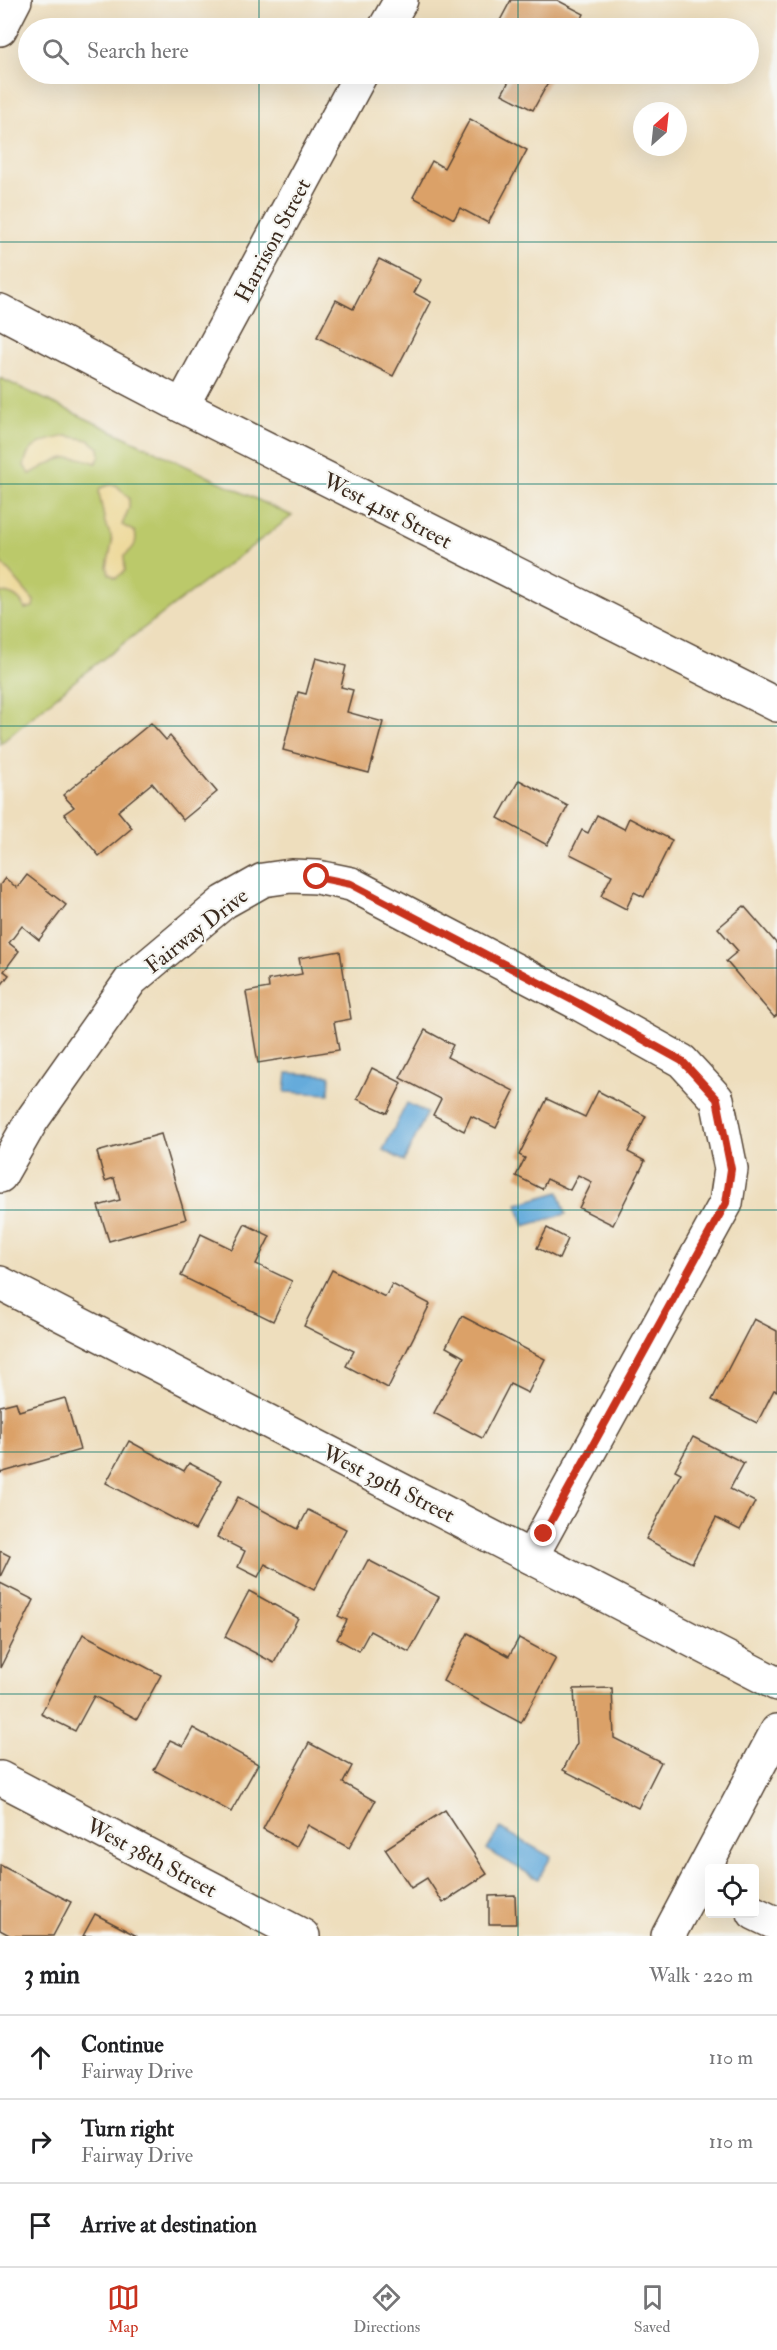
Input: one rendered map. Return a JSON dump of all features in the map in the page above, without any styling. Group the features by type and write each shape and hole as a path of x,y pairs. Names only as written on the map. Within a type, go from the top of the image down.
{"street":[{"path":"0,29 15,0"},
{"path":"391,18 401,0"},
{"name":"Harrison Street","path":"182,406 356,84"},
{"name":"West 41st Street","path":"0,311 182,406 777,705"},
{"name":"Fairway Drive","path":"0,1176 32,1120 131,980 224,902 263,880 291,876 317,877 351,884 576,1002 682,1061 717,1099 731,1169 726,1203 531,1557"},
{"name":"West 39th Street","path":"0,1283 777,1684"},
{"path":"668,1936 703,1888 777,1731"},
{"name":"West 38th Street","path":"0,1778 303,1936"},
{"path":"759,1915 777,1924"}],"green space":[{"path":"0,378 292,516 83,674 0,744"}],"sand":[{"path":"67,436 89,440 99,448 100,456 96,463 86,459 62,459 30,474 24,466 29,452 45,441"},
{"path":"116,485 129,498 129,508 122,525 135,532 136,536 134,546 124,556 125,571 116,578 109,574 107,567 112,543 99,493 100,488"},
{"path":"0,561 34,601 33,607 25,609 15,597 0,592"}],"water":[{"path":"287,1073 330,1075 329,1094 285,1092"},
{"path":"407,1103 427,1113 404,1161 383,1150"},
{"path":"559,1192 566,1214 524,1226 517,1204"},
{"path":"500,1828 551,1857 538,1879 487,1850"}],"building":[{"path":"511,0 557,0 584,14 582,18 501,18"},
{"path":"508,84 547,84 533,110 502,94"},
{"path":"470,119 527,150 488,223 460,208 454,219 413,197 432,161 444,168"},
{"path":"379,259 421,280 414,293 431,302 393,376 317,337 336,300 353,309"},
{"path":"316,658 346,666 341,687 353,690 347,712 383,722 369,773 283,750 298,692 306,694"},
{"path":"151,723 166,740 170,736 217,792 183,820 152,783 118,811 132,828 99,856 64,814 74,807 63,795"},
{"path":"519,780 568,806 547,845 498,818"},
{"path":"597,815 624,829 629,818 672,840 644,897 634,892 626,909 601,896 612,875 570,854 582,830 588,833"},
{"path":"27,875 66,905 39,940 22,926 9,943 19,951 4,971 9,975 0,987 0,885 5,878 17,888"},
{"path":"744,906 777,944 777,1015 774,1017 726,961 738,951 718,928"},
{"path":"340,951 351,1019 334,1022 339,1050 258,1063 246,992 269,988 268,980 302,974 299,958"},
{"path":"425,1030 453,1045 447,1057 514,1091 496,1128 471,1116 464,1131 433,1115 441,1099 400,1078"},
{"path":"372,1068 402,1083 387,1113 357,1099"},
{"path":"598,1091 646,1116 628,1152 645,1161 613,1225 579,1208 592,1182 578,1175 570,1190 547,1179 542,1189 516,1176 525,1158 519,1155 547,1099 585,1117"},
{"path":"161,1134 186,1219 109,1241 98,1206 120,1200 114,1178 105,1181 97,1152"},
{"path":"245,1224 270,1236 256,1264 292,1281 273,1321 181,1276 201,1234 232,1249"},
{"path":"547,1228 568,1239 559,1259 537,1248"},
{"path":"332,1270 385,1297 392,1284 430,1304 388,1388 346,1366 354,1351 304,1326"},
{"path":"462,1316 545,1359 528,1393 510,1384 482,1438 434,1413 464,1357 446,1347"},
{"path":"754,1319 777,1331 777,1391 774,1390 757,1423 712,1400"},
{"path":"65,1398 80,1450 0,1473 0,1406 16,1402 19,1411"},
{"path":"693,1437 744,1463 730,1489 755,1502 740,1530 716,1518 692,1563 646,1539 681,1473 675,1470"},
{"path":"129,1441 184,1471 189,1463 222,1480 195,1530 106,1483"},
{"path":"238,1497 298,1529 308,1510 346,1529 314,1590 265,1564 258,1577 238,1567 245,1551 217,1537"},
{"path":"0,1551 10,1556 0,1577"},
{"path":"368,1560 439,1597 409,1652 370,1631 359,1651 337,1639 347,1620 338,1616"},
{"path":"0,1583 34,1600 0,1668"},
{"path":"249,1591 298,1618 274,1663 225,1637"},
{"path":"468,1633 509,1656 519,1638 556,1658 521,1723 443,1681"},
{"path":"83,1634 161,1675 137,1719 94,1696 75,1731 41,1714"},
{"path":"612,1688 614,1738 661,1762 638,1808 563,1770 577,1743 574,1689"},
{"path":"193,1728 258,1764 231,1812 154,1770 170,1740 183,1746"},
{"path":"309,1743 352,1766 343,1783 375,1801 349,1848 308,1825 296,1847 263,1829"},
{"path":"445,1810 487,1874 443,1903 427,1878 411,1888 385,1849"},
{"path":"0,1865 71,1902 53,1936 11,1936 0,1930"},
{"path":"515,1895 516,1924 489,1924 489,1896"},
{"path":"95,1914 137,1936 83,1936"}],"route":[{"path":"317,877 351,884 576,1002 682,1061 717,1099 731,1169 726,1203 544,1534"}]}
